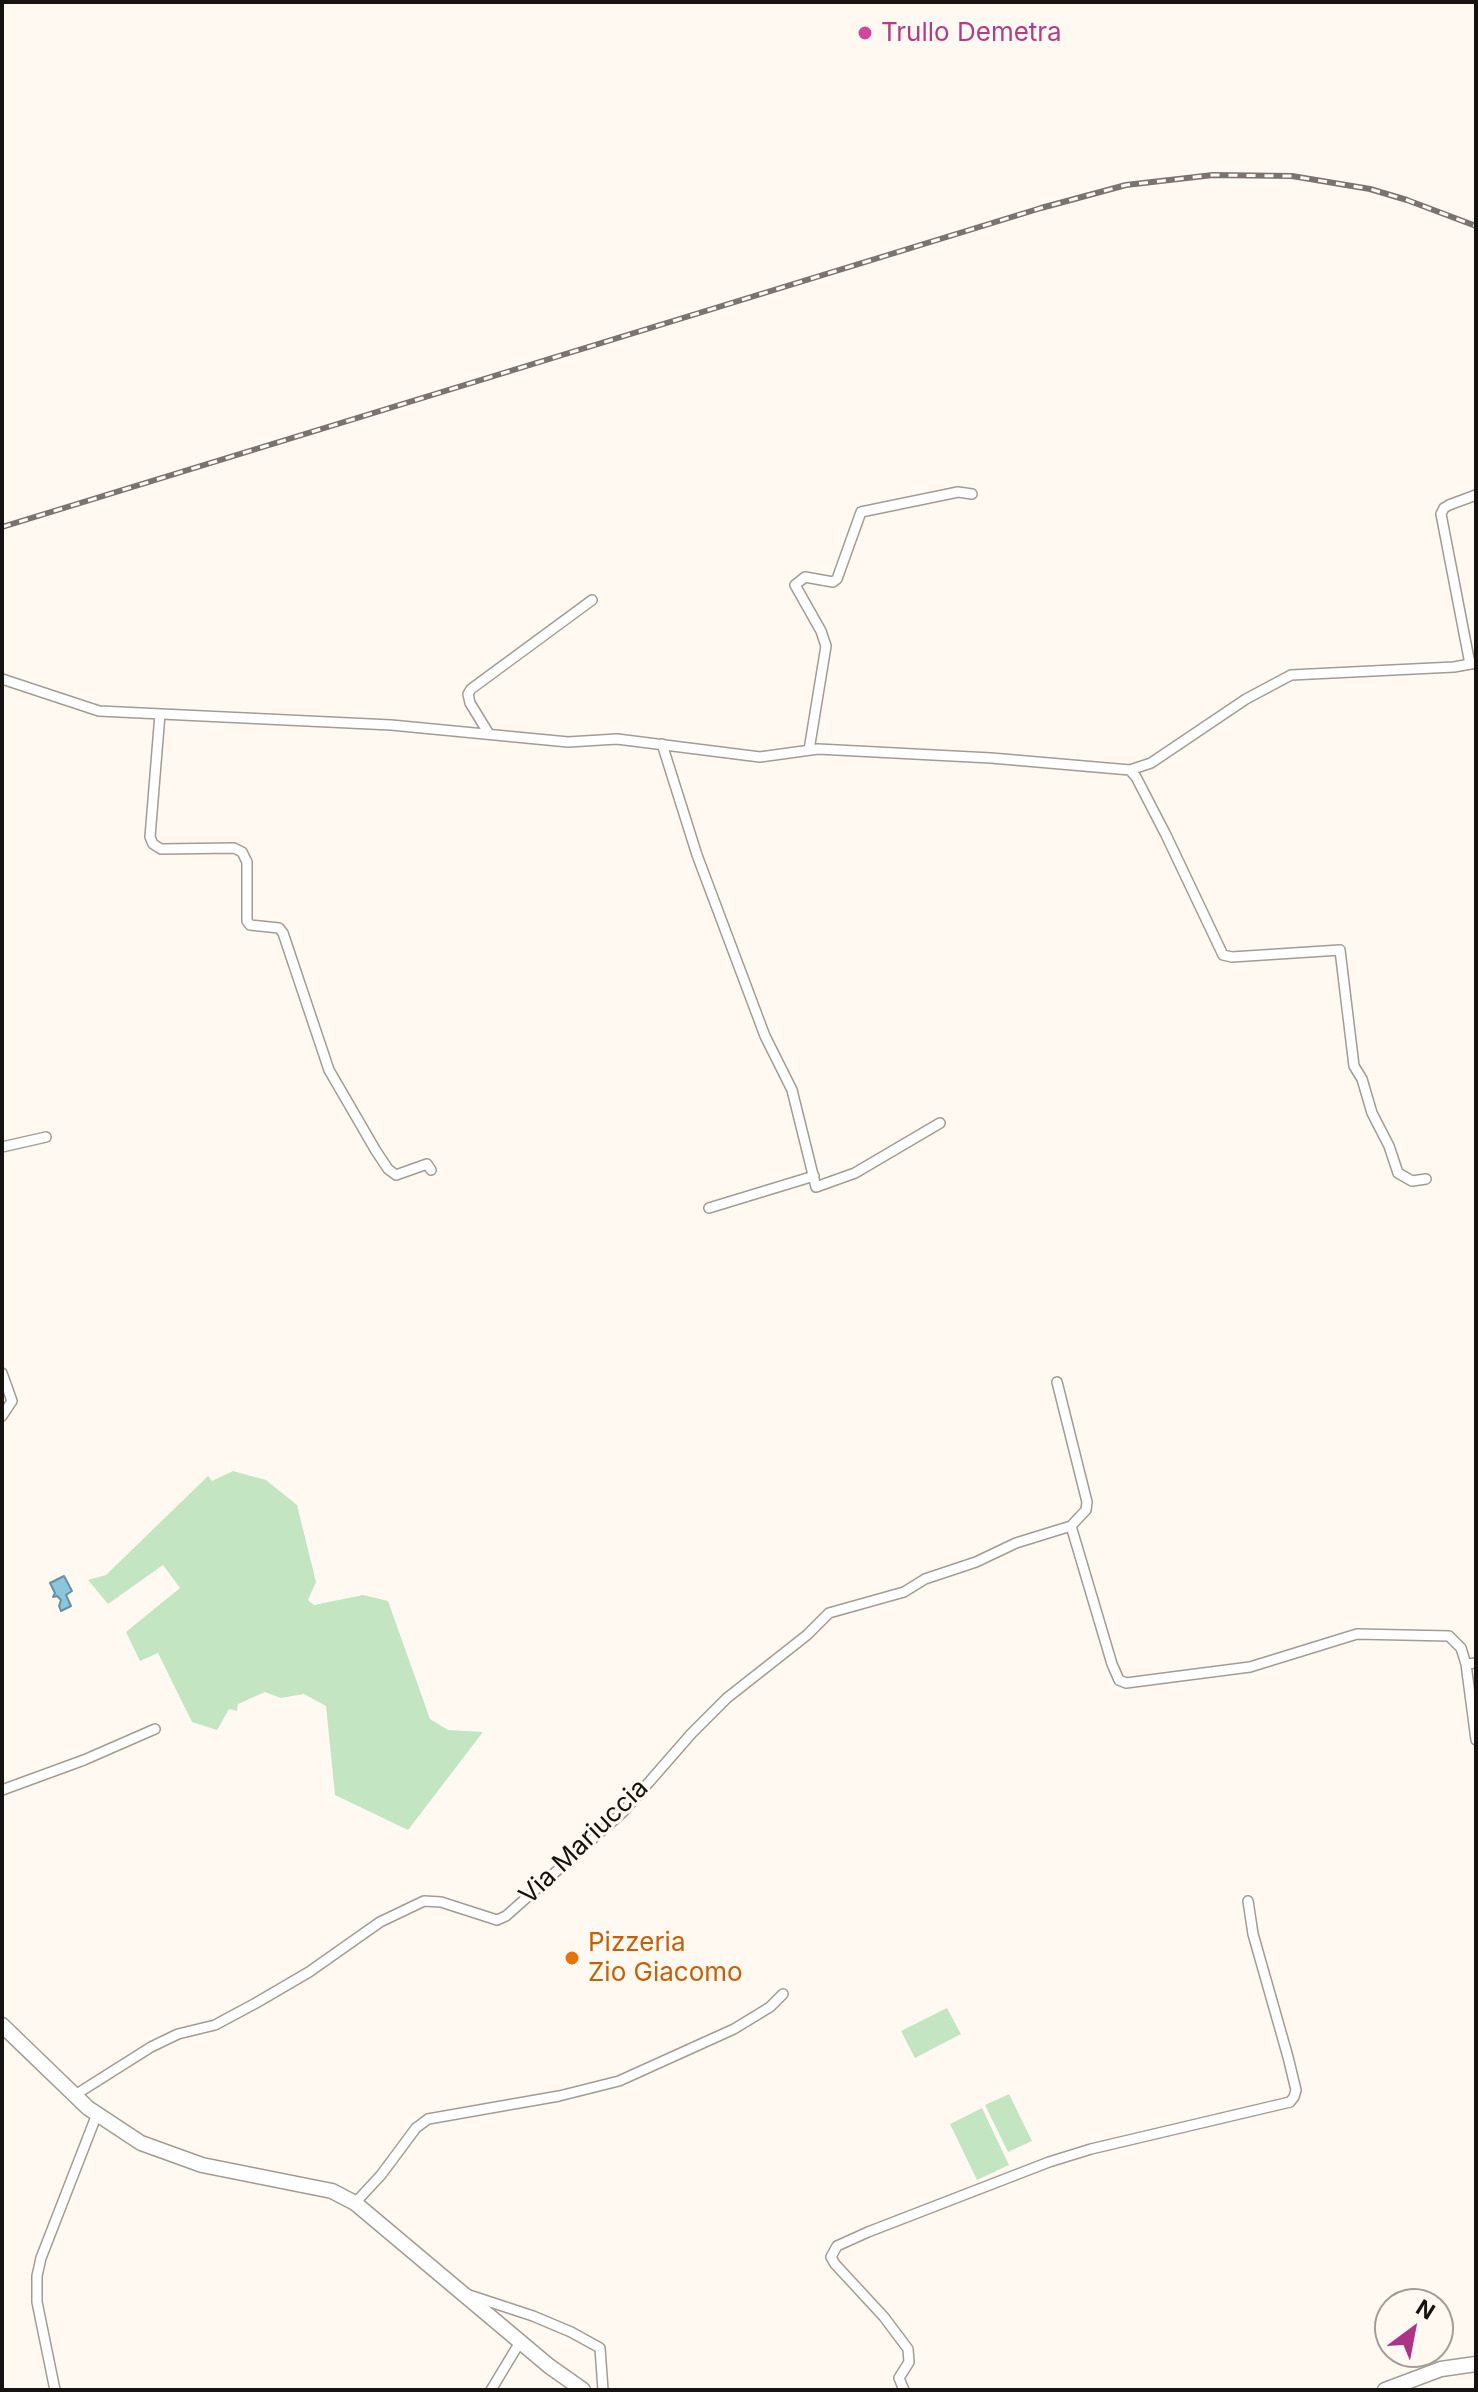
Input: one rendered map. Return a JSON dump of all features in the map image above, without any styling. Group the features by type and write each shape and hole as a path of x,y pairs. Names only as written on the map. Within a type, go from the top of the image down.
{"main road":[{"path":"2,2025 97,2114 141,2143 202,2165 315,2186 355,2203 520,2342 583,2390"},
{"path":"1385,2390 1415,2384 1441,2369 1476,2364"}],"street":[{"path":"809,750 826,646 795,585 805,577 833,582 837,579 861,512 958,492 972,494"},
{"path":"2,679 99,711 391,725 568,742 617,739 760,757 809,750 991,758 1130,770 1151,763 1246,699 1291,675 1473,664 1441,514 1449,505 1476,495"},
{"path":"489,734 470,703 468,694 471,689 592,600"},
{"path":"160,714 150,837 153,844 161,849 234,848 242,852 247,862 247,921 250,925 279,928 283,933 329,1070 376,1151 396,1175 427,1164 431,1170"},
{"path":"662,744 697,855 765,1036 792,1090 816,1187 855,1173 940,1123"},
{"path":"1130,770 1166,835 1223,955 1340,950 1354,1066 1362,1079 1372,1113 1389,1146 1396,1170 1405,1179 1426,1179"},
{"path":"2,1147 46,1137"},
{"path":"709,1208 814,1176"},
{"path":"2,1373 12,1401 2,1416"},
{"path":"1057,1382 1087,1502 1086,1510 1071,1526 1119,1680 1126,1683 1250,1667 1357,1634 1449,1636 1471,1663 1476,1740"},
{"name":"Via Mariuccia","path":"75,2095 151,2047 178,2034 215,2025 256,2003 309,1972 380,1922 424,1901 441,1902 497,1920 506,1916 623,1812 727,1698 807,1635 829,1613 904,1592 925,1579 976,1562 1016,1543 1071,1526"},
{"path":"2,1790 84,1760 155,1729"},
{"path":"904,2390 899,2378 909,2362 908,2349 884,2317 835,2264 831,2257 837,2246 1049,2162 1091,2149 1290,2102 1294,2097 1296,2090 1253,1934 1248,1901"},
{"path":"355,2203 416,2128 428,2119 559,2096 619,2081 734,2029 770,2007 783,1994"},
{"path":"55,2390 37,2302 37,2276 41,2258 97,2114"},
{"path":"463,2293 533,2316 600,2348 603,2390"},
{"path":"491,2390 520,2342"}],"green space":[{"path":"233,1471 266,1480 297,1505 316,1582 308,1600 314,1605 363,1595 388,1601 430,1719 448,1730 483,1732 408,1830 335,1795 326,1706 304,1694 281,1698 265,1692 238,1704 237,1711 229,1709 217,1730 192,1722 158,1653 140,1661 126,1632 180,1588 163,1565 108,1604 88,1580 106,1575 208,1476 212,1481"},
{"path":"947,2008 961,2034 915,2058 901,2031"},
{"path":"1009,2094 1032,2141 1008,2152 985,2105"},
{"path":"982,2108 1009,2165 977,2180 950,2124"}],"water":[{"path":"64,1576 72,1591 66,1595 71,1606 61,1611 61,1600 53,1597 55,1593 50,1583"}],"railway":[{"path":"2,527 1041,208 1126,185 1213,175 1292,176 1370,189 1476,226"}],"place":[{"name":"Trullo Demetra","path":"865,33"},
{"name":"Pizzeria Zio Giacomo","path":"572,1958"}]}
